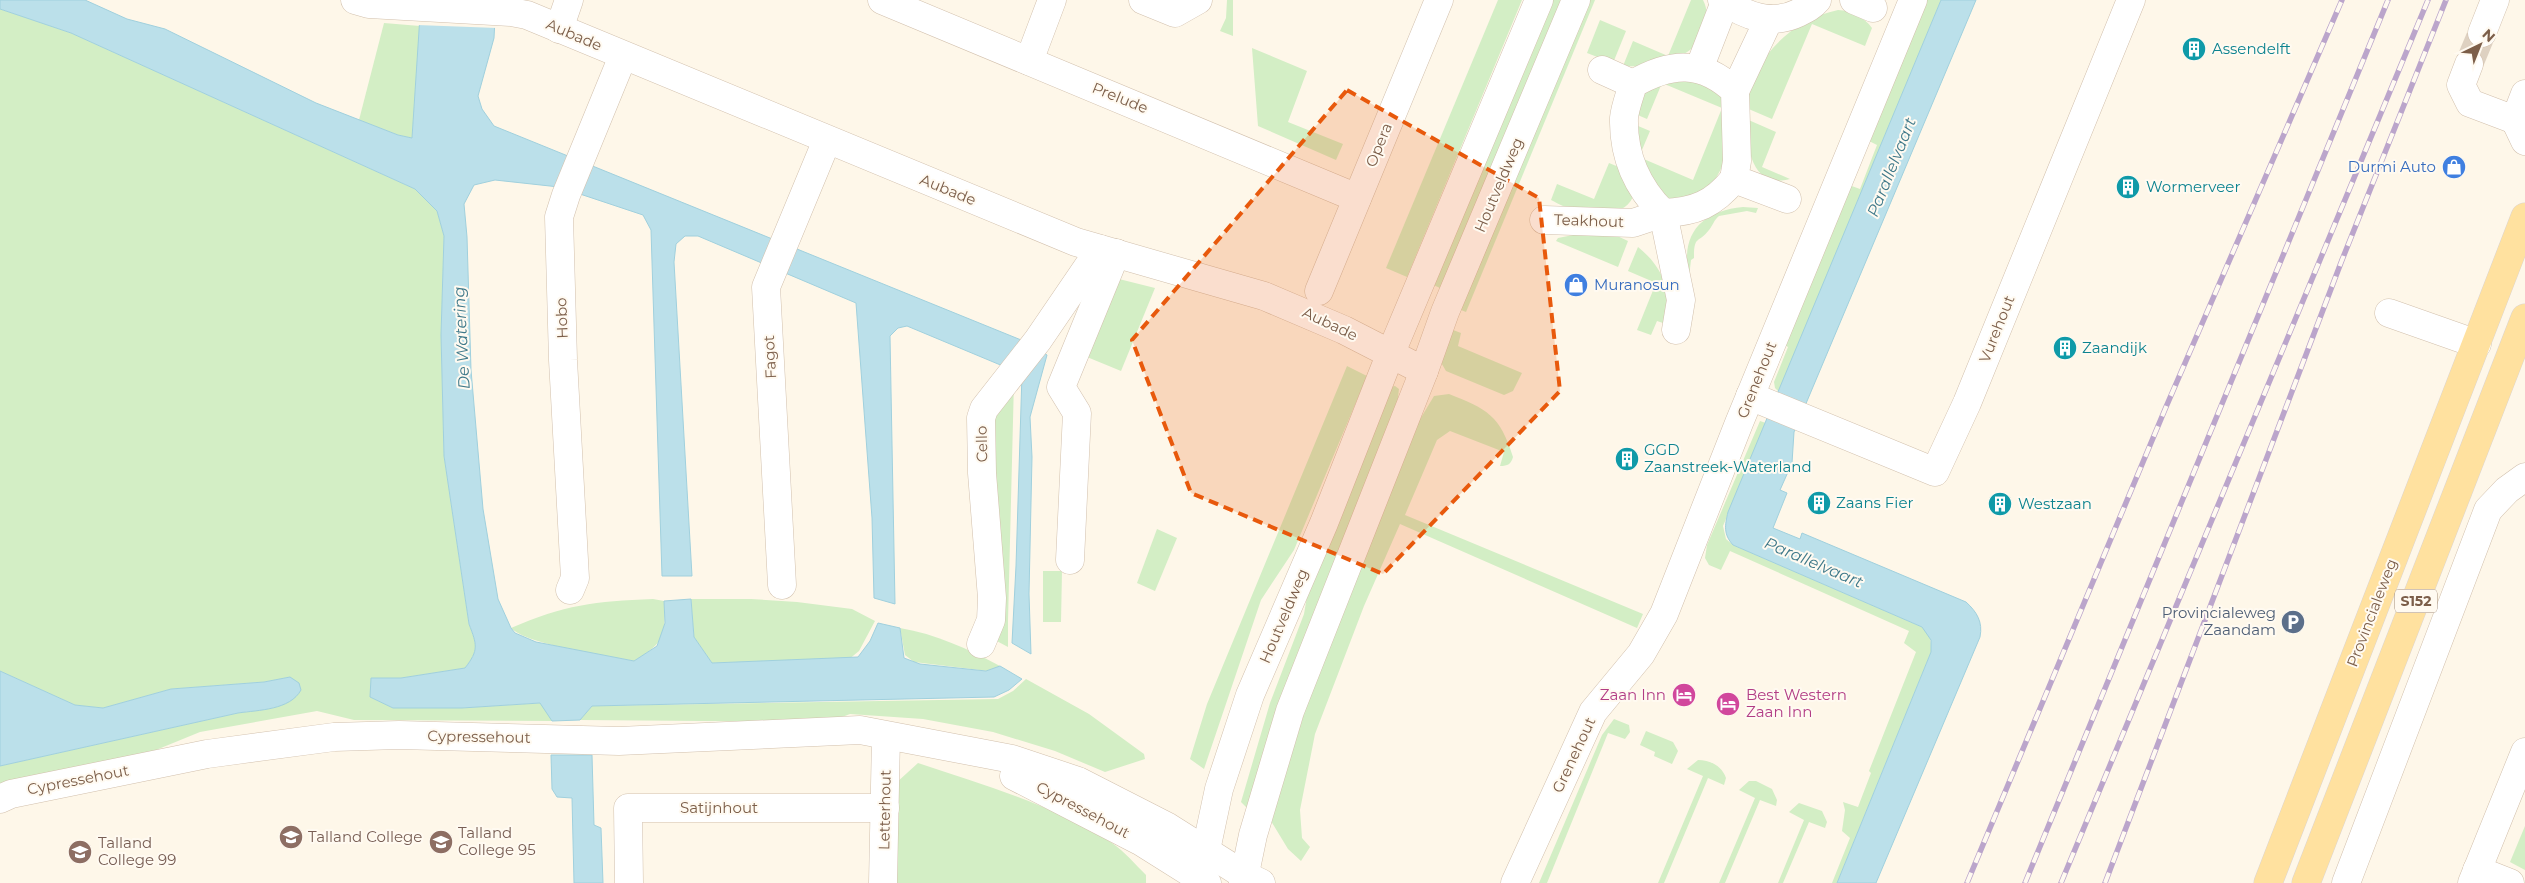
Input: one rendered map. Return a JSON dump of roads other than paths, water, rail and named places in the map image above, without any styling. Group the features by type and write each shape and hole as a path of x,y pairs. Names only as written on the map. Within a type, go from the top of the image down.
{"main road":[{"name":"Provincialeweg","path":"2268,883 2525,217"},
{"name":"S152","path":"2306,883 2517,361 2525,318"},
{"path":"2477,344 2517,361"}],"street":[{"name":"Aubade","path":"355,0 369,4 507,12 527,15 1076,242 1264,296 1348,332 1390,355"},
{"path":"559,29 569,0"},
{"name":"Prelude","path":"882,0 1358,198"},
{"path":"1029,61 1052,0"},
{"path":"1143,0 1175,13 1198,0"},
{"name":"Opera","path":"1319,291 1439,0"},
{"name":"Houtveldweg","path":"1202,881 1205,849 1219,789 1250,696 1324,523 1390,355 1539,0"},
{"name":"Houtveldweg","path":"1249,880 1253,835 1290,712 1424,372 1445,312 1576,0"},
{"path":"1699,69 1724,1 1756,18 1769,20 1787,18 1814,5 1817,0"},
{"name":"Grenehout","path":"1515,883 1593,712 1641,654 1664,614 1758,399 1914,0"},
{"name":"Vurehout","path":"1758,399 1935,472 1967,403 2131,0"},
{"path":"2482,33 2495,0"},
{"path":"1769,20 1735,91 1737,160 1734,179 1787,199"},
{"name":"Hobo","path":"570,590 575,578 563,360 559,217 566,194 623,56"},
{"path":"2469,64 2461,85 2470,103 2520,131 2525,94"},
{"path":"1676,330 1681,300 1663,213 1646,195 1630,162 1625,141 1624,116 1633,84 1654,72 1683,66 1699,69 1720,77 1735,91"},
{"path":"1602,70 1633,84"},
{"name":"Fagot","path":"782,586 766,287 827,140"},
{"name":"Teakhout","path":"1544,220 1633,222 1663,213 1700,208 1715,200 1734,179"},
{"path":"1070,560 1077,413 1061,387 1108,251"},
{"name":"Cello","path":"981,644 991,620 992,598 982,473 981,418 984,409 1011,372 1108,251"},
{"path":"2390,312 2477,344"},
{"path":"1390,355 1424,372"},
{"path":"2346,883 2488,510 2507,490 2525,477"},
{"name":"Cypressehout","path":"0,799 11,794 207,754 334,737 399,735 619,741 860,730 886,737 1012,760 1078,782 1168,827 1205,849 1249,880"},
{"name":"Letterhout","path":"884,883 886,737"},
{"name":"Cypressehout","path":"962,750 1047,791 1140,841 1202,881"},
{"path":"2510,883 2474,877 2525,752"},
{"name":"Satijnhout","path":"629,883 628,808 885,808"}],"water":[{"name":"De Watering","path":"0,0 85,0 127,19 165,29 316,103 398,135 412,138 421,0 496,0 494,38 478,96 482,109 494,126 1031,344 1047,355 1030,417 1032,457 1029,594 1031,654 1012,643 1022,374 907,326 898,328 890,336 895,604 874,598 872,518 856,303 698,236 685,236 676,244 674,262 692,576 662,576 651,230 643,215 559,187 495,180 474,185 464,204 467,237 471,370 483,509 498,599 515,633 536,642 634,661 657,646 665,623 664,601 691,599 694,637 712,663 858,657 870,641 878,623 900,628 904,658 920,664 986,671 1000,666 1022,679 1009,690 994,697 592,706 580,720 552,721 540,703 462,708 393,708 370,697 371,678 401,678 465,668 475,652 475,642 469,624 444,456 441,335 444,236 437,211 415,189 71,33 0,9"},
{"name":"Parallelvaart","path":"1941,0 1976,0 1794,432 1792,463 1780,490 1787,493 1773,528 1800,539 1802,533 1966,602 1980,622 1981,632 1876,883 1837,883 1931,652 1931,640 1922,627 1733,545 1726,533 1726,521 1728,512"},
{"path":"0,671 75,705 103,708 171,689 264,682 290,677 299,683 301,690 289,702 273,708 238,713 0,766"},
{"path":"551,755 592,755 594,825 601,828 603,883 574,883 572,798 557,797 552,789"}],"tunnel":[{"path":"2469,64 2482,33"}],"railway":[{"path":"1967,883 2166,407 2342,0"},
{"path":"2025,883 2388,0"},
{"path":"2061,883 2428,0"},
{"path":"2105,883 2342,260 2446,0"}],"place":[{"name":"Assendelft","path":"2194,49"},
{"name":"Durmi Auto","path":"2454,167"},
{"name":"Wormerveer","path":"2128,187"},
{"name":"Muranosun","path":"1576,285"},
{"name":"Zaandijk","path":"2065,348"},
{"name":"GGD Zaanstreek-Waterland","path":"1627,459"},
{"name":"Zaans Fier","path":"1819,503"},
{"name":"Westzaan","path":"2000,504"},
{"name":"Provincialeweg Zaandam","path":"2293,622"},
{"name":"Zaan Inn","path":"1684,695"},
{"name":"Best Western Zaan Inn","path":"1728,704"},
{"name":"Talland College","path":"291,837"},
{"name":"Talland College 95","path":"441,842"},
{"name":"Talland College 99","path":"80,852"}]}
